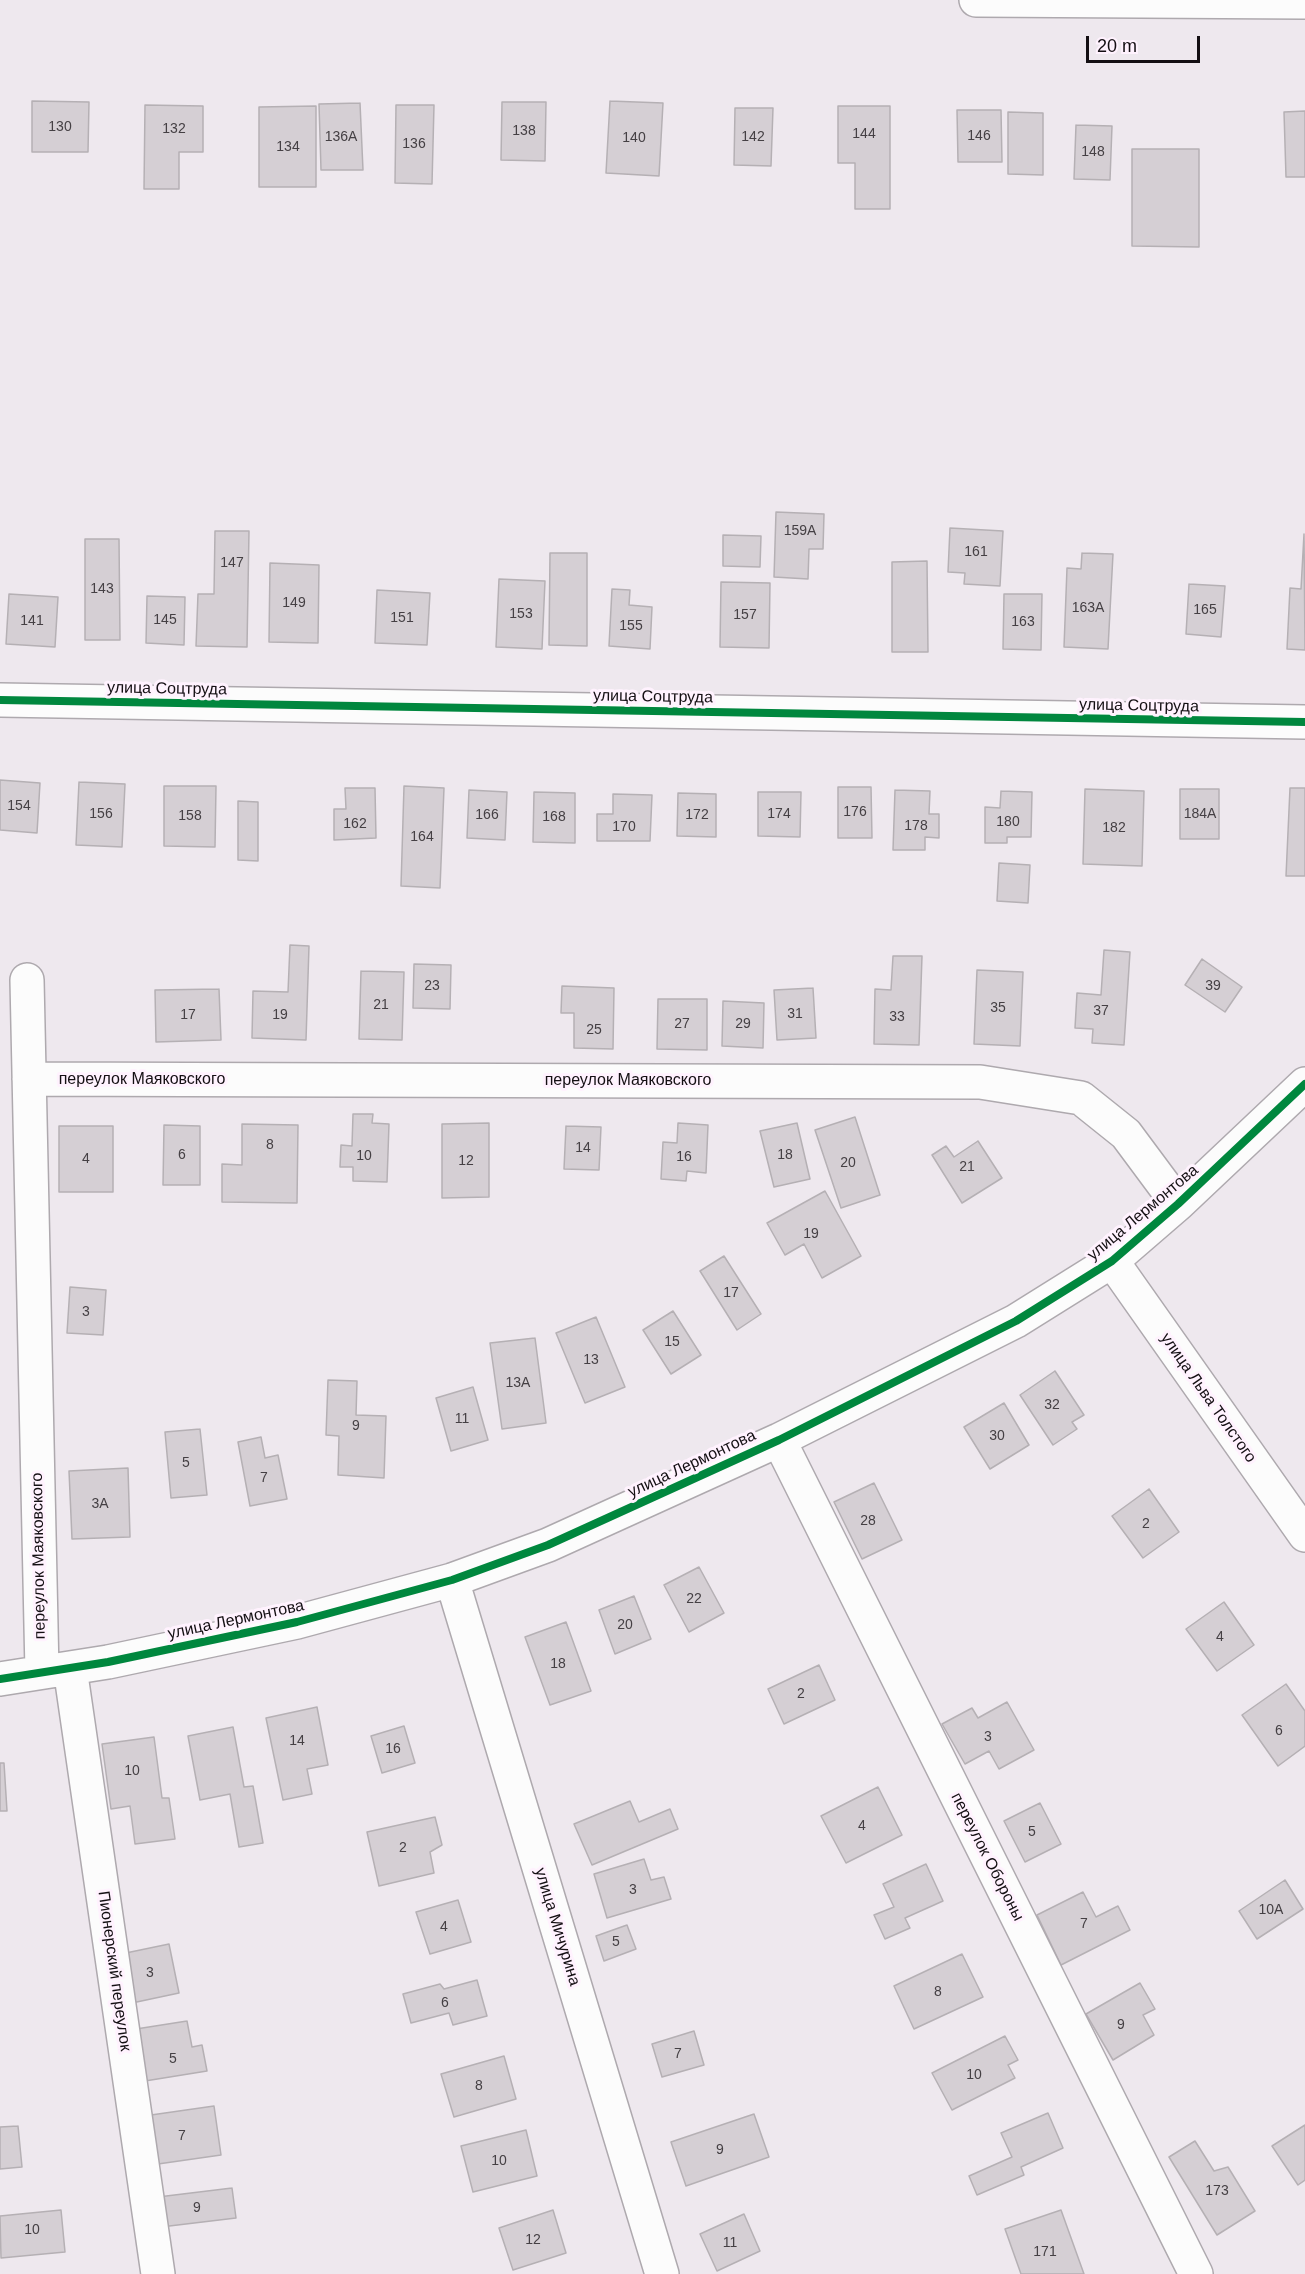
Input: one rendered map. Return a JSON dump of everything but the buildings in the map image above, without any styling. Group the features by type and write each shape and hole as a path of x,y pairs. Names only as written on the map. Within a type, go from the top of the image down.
{"street":[{"path":"976,0 1305,2"},
{"name":"улица Соцтруда","path":"0,700 1305,722"},
{"name":"переулок Маяковского","path":"27,980 29,1079 56,1670"},
{"name":"переулок Маяковского","path":"29,1079 980,1082 1082,1098 1126,1134 1178,1204"},
{"name":"улица Лермонтова","path":"0,1679 108,1662 297,1622 452,1580 548,1545 779,1440 1016,1321 1112,1261 1178,1204 1305,1084"},
{"name":"улица Льва Толстого","path":"1112,1261 1305,1535"},
{"name":"переулок Обороны","path":"779,1440 1196,2274"},
{"name":"улица Мичурина","path":"452,1580 662,2274"},
{"name":"Пионерский переулок","path":"56,1670 158,2274"}],"cycle path":[{"path":"0,700 1305,722"},
{"path":"0,1679 108,1662 297,1622 452,1580 548,1545 779,1440 1016,1321 1112,1261 1178,1204 1305,1084"}]}
